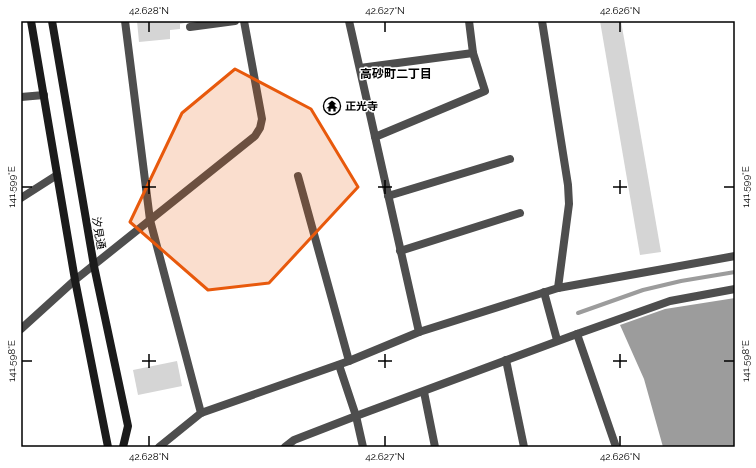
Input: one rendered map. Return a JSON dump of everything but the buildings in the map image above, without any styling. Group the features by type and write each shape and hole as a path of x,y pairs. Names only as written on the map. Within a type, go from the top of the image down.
{"street":[{"path":"31,21 57,175 108,447"},
{"name":"汐見通","path":"52,21 94,266 128,426 123,447"},
{"path":"125,21 150,220 201,414"},
{"path":"190,27 235,21"},
{"path":"21,329 76,280 255,136 260,128 262,119 244,21"},
{"path":"350,21 419,332"},
{"path":"375,137 485,91 473,53 470,21"},
{"path":"542,21 569,191 569,204 558,288"},
{"path":"360,68 473,53"},
{"path":"21,97 44,95"},
{"path":"388,196 510,159"},
{"path":"21,198 57,175"},
{"path":"298,176 349,361"},
{"path":"400,251 520,213"},
{"path":"159,447 201,414 339,365 419,332 558,288 735,256"},
{"path":"285,447 294,440 356,416 424,392 557,340 670,300 735,289"},
{"path":"544,292 557,340"},
{"path":"577,334 616,447"},
{"path":"506,360 524,447"},
{"path":"339,365 356,416 363,447"},
{"path":"424,392 435,447"}],"highlighted area":[{"path":"235,69 311,109 358,187 269,283 208,290 130,222 182,113"}],"shaded area":[{"path":"137,21 195,21 180,24 180,29 170,30 170,39 139,42"},
{"path":"600,21 621,21 661,252 640,255"},
{"path":"735,298 735,447 663,447 644,379 620,325 665,309"},
{"path":"177,361 182,386 138,395 133,370"}],"waterway":[{"path":"578,313 643,290 681,281 735,272"}],"place":[{"name":"正光寺","path":"332,106"}],"district":[{"name":"高砂町二丁目","path":"396,74"}]}
